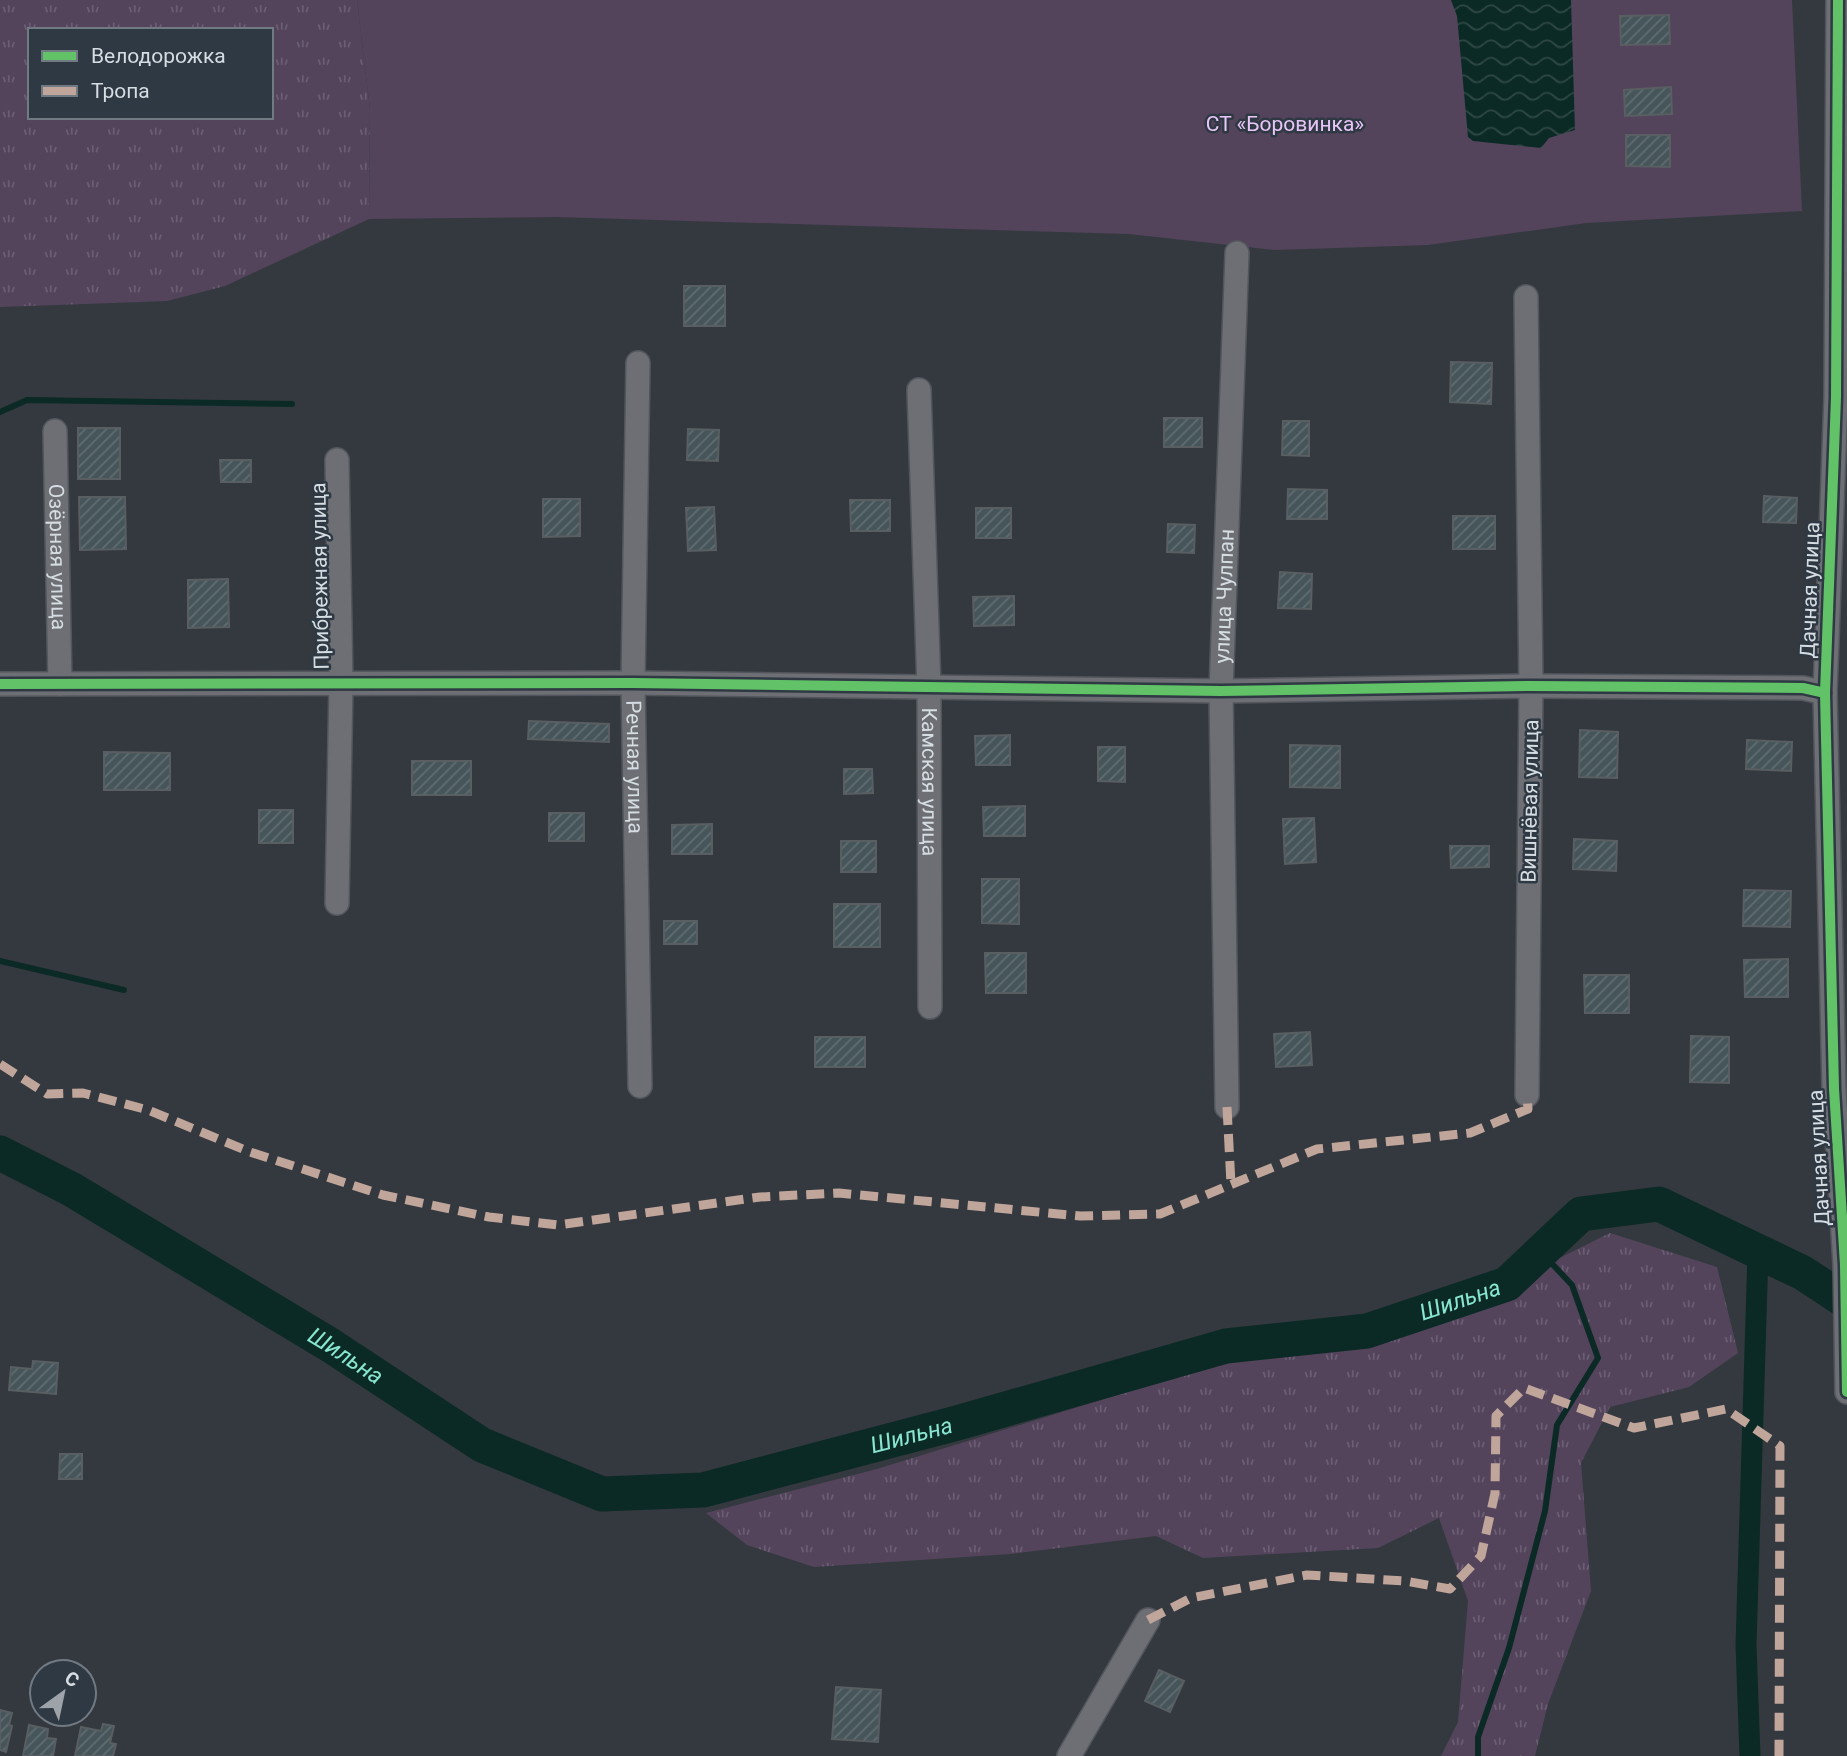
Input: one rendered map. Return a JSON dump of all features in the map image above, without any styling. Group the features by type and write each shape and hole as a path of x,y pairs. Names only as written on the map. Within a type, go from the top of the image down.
{"street":[{"name":"Дачная улица","path":"1838,0 1836,397 1825,693 1834,1089 1844,1265 1847,1392"},
{"name":"улица Чулпан","path":"1227,1107 1221,691 1237,253"},
{"name":"Вишнёвая улица","path":"1526,298 1531,686 1527,1095"},
{"name":"Речная улица","path":"638,363 633,683 640,1086"},
{"name":"Камская улица","path":"919,390 929,688 930,1007"},
{"name":"Озёрная улица","path":"55,431 60,684"},
{"name":"Прибрежная улица","path":"337,460 341,683 337,903"},
{"path":"0,684 633,683 1221,691 1531,686 1803,688 1825,693"},
{"path":"1069,1756 1148,1620"}],"green space":[{"path":"0,0 357,0 370,110 369,219 225,286 167,301 0,307"},
{"name":"СТ «Боровинка»","path":"357,0 1792,0 1802,211 1586,223 1428,245 1274,250 1129,234 557,217 369,219 370,110"},
{"path":"1610,1233 1717,1267 1738,1353 1689,1387 1610,1407 1581,1463 1591,1591 1548,1704 1535,1756 1441,1756 1458,1722 1468,1601 1439,1518 1378,1548 1203,1558 1156,1536 1010,1554 814,1567 747,1545 706,1513 877,1469 1234,1359 1369,1341 1507,1284"}],"water":[{"path":"1451,0 1571,0 1575,130 1549,138 1541,148 1473,141 1468,137 1457,16"}],"building":[{"path":"1669,15 1670,44 1621,45 1620,16"},
{"path":"1671,87 1672,114 1625,116 1624,90"},
{"path":"1626,135 1670,135 1670,167 1626,166"},
{"path":"684,286 725,286 725,326 684,326"},
{"path":"1451,362 1492,363 1491,404 1450,402"},
{"path":"1164,418 1202,418 1202,447 1164,447"},
{"path":"1283,421 1309,421 1309,456 1282,455"},
{"path":"78,428 120,428 120,479 78,479"},
{"path":"688,429 719,430 718,461 687,460"},
{"path":"220,460 251,460 251,482 221,482"},
{"path":"1288,489 1327,490 1327,519 1287,519"},
{"path":"1764,496 1797,498 1796,523 1763,522"},
{"path":"79,497 125,497 126,549 80,550"},
{"path":"543,499 580,499 580,536 543,537"},
{"path":"850,500 890,500 890,531 851,531"},
{"path":"714,507 716,550 688,551 686,508"},
{"path":"976,508 1011,508 1011,538 976,538"},
{"path":"1453,516 1495,516 1495,549 1453,549"},
{"path":"1168,524 1195,525 1194,553 1167,552"},
{"path":"1280,572 1312,574 1311,609 1278,608"},
{"path":"228,579 229,627 188,628 188,580"},
{"path":"1014,596 1014,625 974,626 973,597"},
{"path":"529,721 609,724 609,742 528,739"},
{"path":"1580,730 1618,732 1617,778 1579,777"},
{"path":"1010,735 1010,765 976,765 975,736"},
{"path":"1747,740 1792,742 1791,771 1746,769"},
{"path":"1290,745 1340,746 1340,788 1290,787"},
{"path":"1098,747 1125,747 1125,782 1098,781"},
{"path":"104,752 170,753 170,790 104,790"},
{"path":"412,761 471,761 471,795 412,795"},
{"path":"844,769 872,769 873,793 844,794"},
{"path":"1025,806 1025,836 984,836 983,807"},
{"path":"259,810 293,810 293,843 259,843"},
{"path":"549,813 584,813 584,841 549,841"},
{"path":"1314,818 1316,862 1285,864 1283,819"},
{"path":"712,824 712,854 672,854 672,825"},
{"path":"1574,839 1617,841 1616,871 1573,869"},
{"path":"841,841 876,841 876,872 841,872"},
{"path":"1450,846 1489,846 1489,867 1451,868"},
{"path":"982,879 1019,879 1019,924 982,923"},
{"path":"1744,890 1791,891 1790,927 1743,926"},
{"path":"834,904 880,904 880,947 834,947"},
{"path":"664,921 697,921 697,944 664,944"},
{"path":"985,953 1026,953 1026,993 986,993"},
{"path":"1788,959 1788,997 1745,997 1744,960"},
{"path":"1584,975 1629,975 1629,1013 1585,1013"},
{"path":"1310,1032 1312,1065 1276,1067 1274,1034"},
{"path":"1691,1036 1729,1037 1729,1083 1690,1082"},
{"path":"815,1037 865,1037 865,1067 815,1067"},
{"path":"33,1361 58,1363 56,1394 9,1390 11,1367 32,1369"},
{"path":"60,1454 82,1454 82,1479 59,1479"},
{"path":"1159,1670 1184,1681 1170,1712 1145,1701"},
{"path":"836,1687 881,1690 878,1742 832,1739"},
{"path":"0,1710 12,1713 6,1752 0,1750"},
{"path":"103,1724 114,1726 110,1743 116,1744 113,1756 75,1756 81,1728 101,1731"},
{"path":"28,1728 48,1729 47,1738 56,1739 53,1756 23,1756"}],"waterway":[{"path":"0,412 27,400 292,404"},
{"path":"0,961 124,990"},
{"name":"Шильна","path":"0,1153 71,1189 330,1345 482,1445 602,1494 703,1490 957,1423 1226,1346 1367,1331 1507,1284 1581,1214 1659,1204 1803,1273 1847,1302"},
{"path":"1478,1756 1478,1737 1509,1648 1545,1511 1557,1425 1598,1358 1572,1285 1541,1252"},
{"path":"1750,1756 1746,1645 1758,1252"}],"marked path":[{"path":"0,1064 47,1094 83,1093 148,1110 250,1152 383,1195 489,1217 558,1225 760,1197 839,1193 1080,1216 1160,1214 1317,1149 1470,1133 1528,1109 1527,1095"},
{"path":"1227,1107 1231,1184"},
{"path":"1148,1620 1191,1598 1307,1575 1405,1581 1450,1589 1481,1556 1495,1493 1496,1416 1524,1388 1634,1428 1726,1409 1780,1446 1779,1756"}],"cycle path":[{"path":"1838,0 1836,397 1825,693 1834,1089 1845,1265 1847,1392"},
{"path":"0,684 633,683 1221,691 1531,686 1803,688 1825,693"}]}
